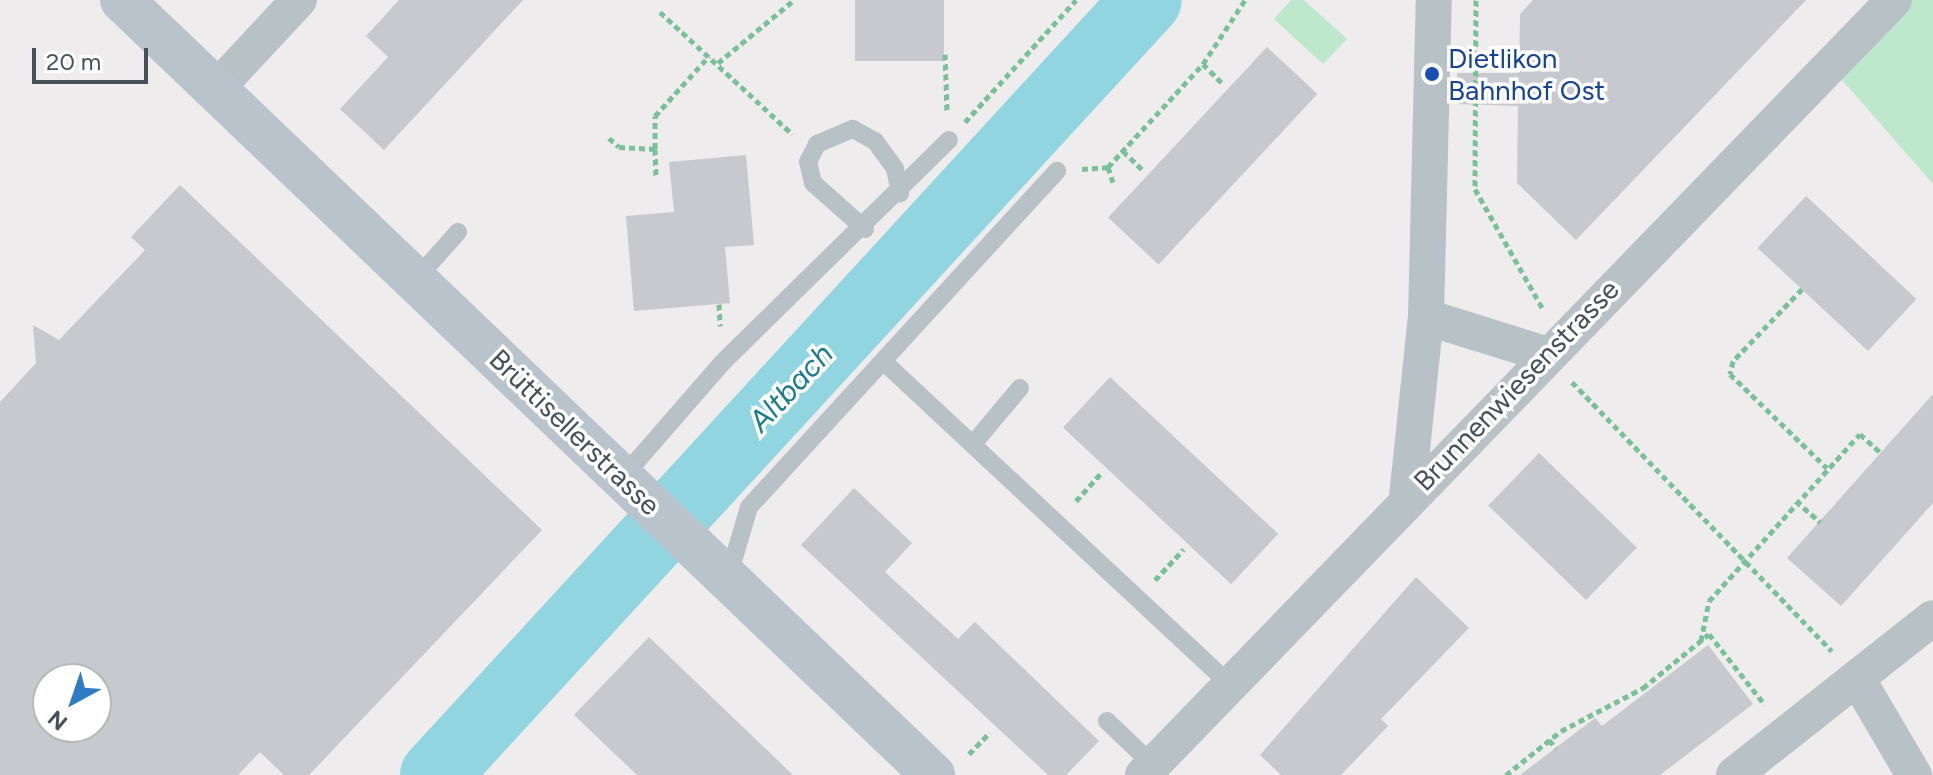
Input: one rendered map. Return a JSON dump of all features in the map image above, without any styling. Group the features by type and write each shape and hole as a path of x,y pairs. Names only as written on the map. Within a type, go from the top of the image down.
{"street":[{"name":"Brüttisellerstrasse","path":"122,0 728,580 945,770"},
{"path":"215,90 299,0"},
{"path":"1407,497 1426,317 1434,0"},
{"name":"Brunnenwiesenstrasse","path":"1148,770 1407,497 1554,363 1894,0"},
{"path":"1426,317 1554,363"},
{"path":"1734,775 1933,618"},
{"path":"1857,678 1914,775"}],"lane":[{"path":"865,229 813,183 808,162 817,144 853,129 875,141 895,169 900,193"},
{"path":"632,487 722,363 865,229 949,140"},
{"path":"728,580 749,507 1057,171"},
{"path":"416,279 458,232"},
{"path":"884,362 1229,684"},
{"path":"973,444 1020,388"},
{"path":"1107,721 1148,770"}],"path":[{"path":"718,63 794,0"},
{"path":"949,140 1076,0"},
{"path":"1057,171 1108,167 1203,64 1245,0"},
{"path":"1476,0 1475,189 1546,315"},
{"path":"660,12 718,63 801,144 817,144"},
{"path":"945,54 949,140"},
{"path":"656,177 655,116 709,56"},
{"path":"1203,64 1223,84"},
{"path":"609,138 619,147 655,149"},
{"path":"1123,151 1144,171"},
{"path":"1108,167 1113,182"},
{"path":"1802,289 1733,361 1730,374 1827,468"},
{"path":"1554,363 1857,678"},
{"path":"1701,641 1709,601 1742,558 1827,468 1860,434 1881,453"},
{"path":"1070,508 1102,472"},
{"path":"1796,501 1820,522"},
{"path":"1152,584 1184,549"},
{"path":"1506,775 1549,740 1657,680 1709,634 1788,733"},
{"path":"945,770 990,732"},
{"path":"1549,740 1556,748"}],"green space":[{"path":"1291,0 1304,0 1347,39 1323,64 1274,19"},
{"path":"1894,0 1933,0 1933,184 1830,66"}],"building":[{"path":"399,0 523,0 384,150 340,109 388,57 366,36"},
{"path":"855,0 944,0 944,61 855,61"},
{"path":"1533,0 1806,0 1576,240 1517,183 1518,106 1457,104 1457,73 1519,73 1520,14"},
{"path":"1267,47 1317,94 1159,264 1108,217"},
{"path":"746,155 754,245 725,247 730,303 634,311 626,216 674,212 669,162"},
{"path":"180,185 542,530 309,775 284,775 260,752 238,775 0,775 0,402 36,363 33,325 59,340 145,250 131,237"},
{"path":"1806,196 1916,299 1868,351 1758,248"},
{"path":"1110,377 1278,534 1231,584 1063,427"},
{"path":"1933,394 1933,503 1841,606 1787,558"},
{"path":"1539,453 1637,547 1586,600 1488,506"},
{"path":"854,488 912,543 885,572 958,639 975,622 1099,741 1066,775 1048,775 801,545"},
{"path":"1416,577 1469,628 1381,719 1388,726 1341,775 1281,775 1260,755"},
{"path":"649,637 793,775 637,775 574,715"},
{"path":"1708,645 1753,704 1660,775 1520,775 1595,718 1602,726"}],"waterway":[{"name":"Altbach","path":"435,775 1147,0"}],"place":[{"name":"Dietlikon Bahnhof Ost","path":"1432,74"}]}
